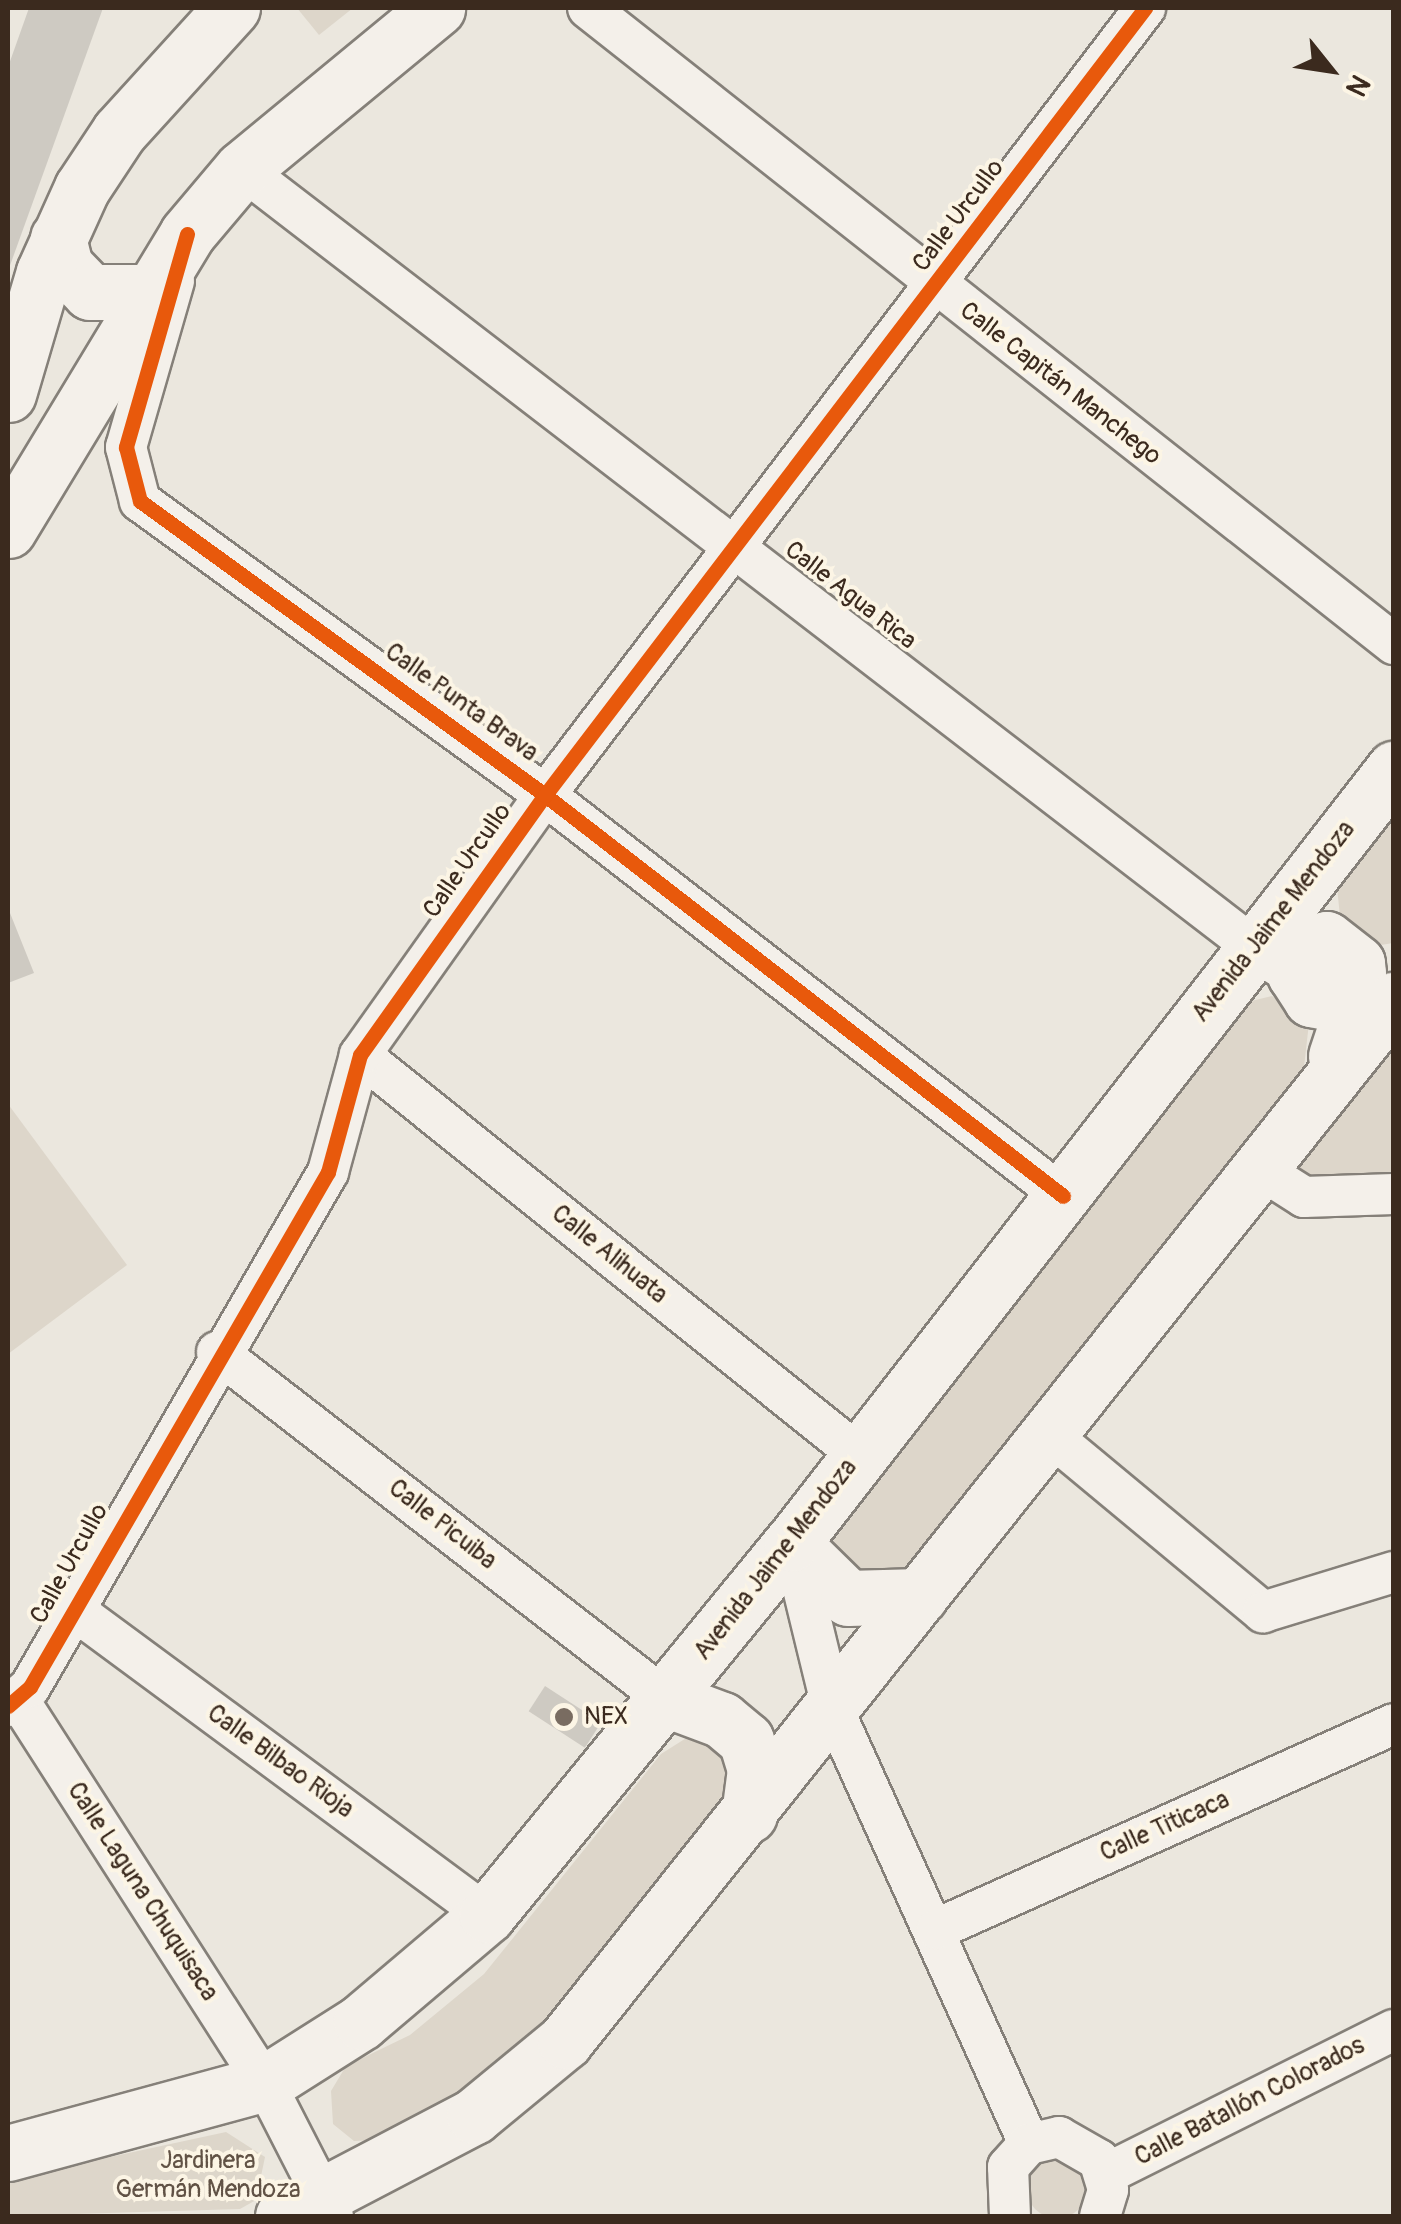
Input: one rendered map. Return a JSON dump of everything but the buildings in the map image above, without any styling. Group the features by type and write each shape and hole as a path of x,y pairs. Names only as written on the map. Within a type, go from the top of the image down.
{"main road":[{"path":"9,388 58,238 119,132 232,8"},
{"path":"8,530 71,414 187,234 242,169 437,8"},
{"path":"58,238 76,283 125,330"},
{"path":"9,388 29,368 56,368 71,414"},
{"name":"Avenida Jaime Mendoza","path":"314,2211 474,2116 565,2041 749,1815 1324,1087 1322,860 1394,768"},
{"name":"Avenida Jaime Mendoza","path":"8,2153 265,2083 361,2022 486,1915 792,1543 1064,1196 1323,965"},
{"path":"792,1543 848,1598 920,1596"},
{"path":"666,1698 722,1720 746,1740 755,1769 749,1815"}],"street":[{"name":"Calle Capitán Manchego","path":"588,8 937,288 1394,644"},
{"name":"Calle Urcullo","path":"14,1704 74,1610 217,1352 328,1172 360,1055 545,795 937,288 1145,8"},
{"name":"Calle Agua Rica","path":"242,169 738,542 1323,965"},
{"name":"Calle Punta Brava","path":"187,234 125,330 126,447 140,501 545,795 1064,1196"},
{"name":"Calle Alihuata","path":"360,1055 858,1454"},
{"path":"1260,1169 1304,1197 1394,1194"},
{"name":"Calle Picuiba","path":"217,1352 666,1698"},
{"path":"1050,1436 1263,1612 1394,1572"},
{"path":"792,1543 832,1707 937,1930 1029,2144"},
{"name":"Calle Bilbao Rioja","path":"74,1610 486,1915"},
{"name":"Calle Laguna Chuquisaca","path":"14,1704 265,2083 314,2211"},
{"name":"Calle Titicaca","path":"937,1930 1394,1724"},
{"name":"Calle Batallón Colorados","path":"1106,2174 1394,2030"},
{"path":"1005,2215 1008,2167 1029,2144 1075,2140 1106,2174 1100,2216"}],"green space":[{"path":"297,8 353,8 319,35"},
{"path":"1393,814 1393,943 1375,946 1341,926 1337,887"},
{"path":"1272,996 1309,1023 1304,1067 912,1577 883,1589 826,1550 1251,1001"},
{"path":"1393,1029 1393,1175 1320,1181 1299,1174 1301,1149"},
{"path":"8,1104 127,1265 8,1354"},
{"name":"Jardinera Germán Mendoza","path":"691,1735 738,1768 725,1822 509,2063 399,2139 354,2141 333,2124 331,2091 346,2066 410,2035 484,1974 661,1754"},
{"name":"Jardinera Germán Mendoza","path":"226,2132 265,2157 256,2200 240,2209 8,2216 8,2179"},
{"path":"1057,2156 1079,2165 1088,2187 1079,2209 1057,2218 1035,2209 1026,2187 1035,2165"}],"cycle path":[{"path":"8,1706 30,1687 328,1172 360,1055 545,795 1145,8"},
{"path":"187,234 126,447 140,501 545,795 1063,1196"}],"place":[{"name":"NEX","path":"564,1717"}]}
